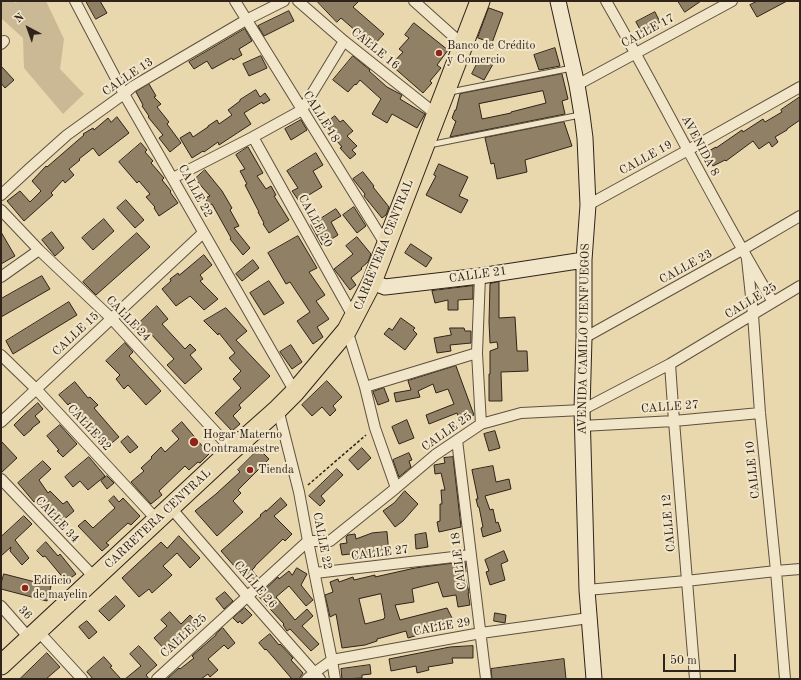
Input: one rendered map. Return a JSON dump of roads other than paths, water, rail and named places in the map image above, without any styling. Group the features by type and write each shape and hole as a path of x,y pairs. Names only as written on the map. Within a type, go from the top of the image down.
{"highway":[{"name":"CARRETERA CENTRAL","path":"1,665 278,409 295,392 350,324 372,282 480,1"}],"main road":[{"name":"AVENIDA CAMILO CIENFUEGOS","path":"558,1 574,68 585,138 588,205 584,260 582,426 587,590 594,679"},
{"name":"CALLE 21","path":"372,282 385,287 480,276 584,260"}],"street":[{"name":"CALLE 22","path":"75,1 124,94 295,392"},
{"name":"CALLE 18","path":"235,1 386,246"},
{"name":"CALLE 13","path":"1,195 67,136 132,87 246,20 284,1"},
{"name":"CALLE 16","path":"298,1 344,41 437,114"},
{"path":"414,1 464,44"},
{"name":"AVENIDA 8","path":"606,1 773,302"},
{"name":"CALLE 17","path":"577,85 732,1"},
{"path":"173,178 302,110 344,41"},
{"name":"CALLE 19","path":"588,205 800,87"},
{"name":"CALLE 20","path":"252,137 350,324 375,428 396,488"},
{"name":"CALLE 24","path":"1,210 39,250 111,318 232,450"},
{"name":"CALLE 23","path":"584,338 745,254 800,216"},
{"name":"CALLE 15","path":"1,422 203,233"},
{"path":"1,277 39,250"},
{"name":"CALLE 10","path":"745,254 753,315 760,413 785,679"},
{"path":"480,276 478,353 481,424"},
{"name":"CALLE 25","path":"157,679 308,541 330,541 436,455 481,424 521,413 582,410 670,364 800,286"},
{"path":"365,387 478,353"},
{"name":"CALLE 32","path":"1,355 36,389 157,520"},
{"name":"CALLE 12","path":"670,364 686,581 695,679"},
{"name":"CALLE 22","path":"278,409 299,492 335,679"},
{"name":"CALLE 27","path":"582,426 674,421 760,413"},
{"name":"CALLE 18","path":"457,440 486,679"},
{"name":"CALLE 34","path":"1,478 95,578"},
{"name":"CALLE 26","path":"171,508 314,677"},
{"name":"CALLE 27","path":"315,574 471,555"},
{"path":"587,590 800,569"},
{"name":"36","path":"1,606 82,679"},
{"name":"CALLE 29","path":"314,677 332,660 481,633 589,618"}],"lane":[{"path":"445,93 574,68"},
{"path":"424,146 582,115"}],"place":[{"name":"Banco de Crédito y Comercio","path":"439,53"},
{"name":"Hogar Materno Contramaestre","path":"194,442"},
{"name":"Tienda","path":"250,470"},
{"name":"Edificio de mayelin","path":"25,588"}]}
